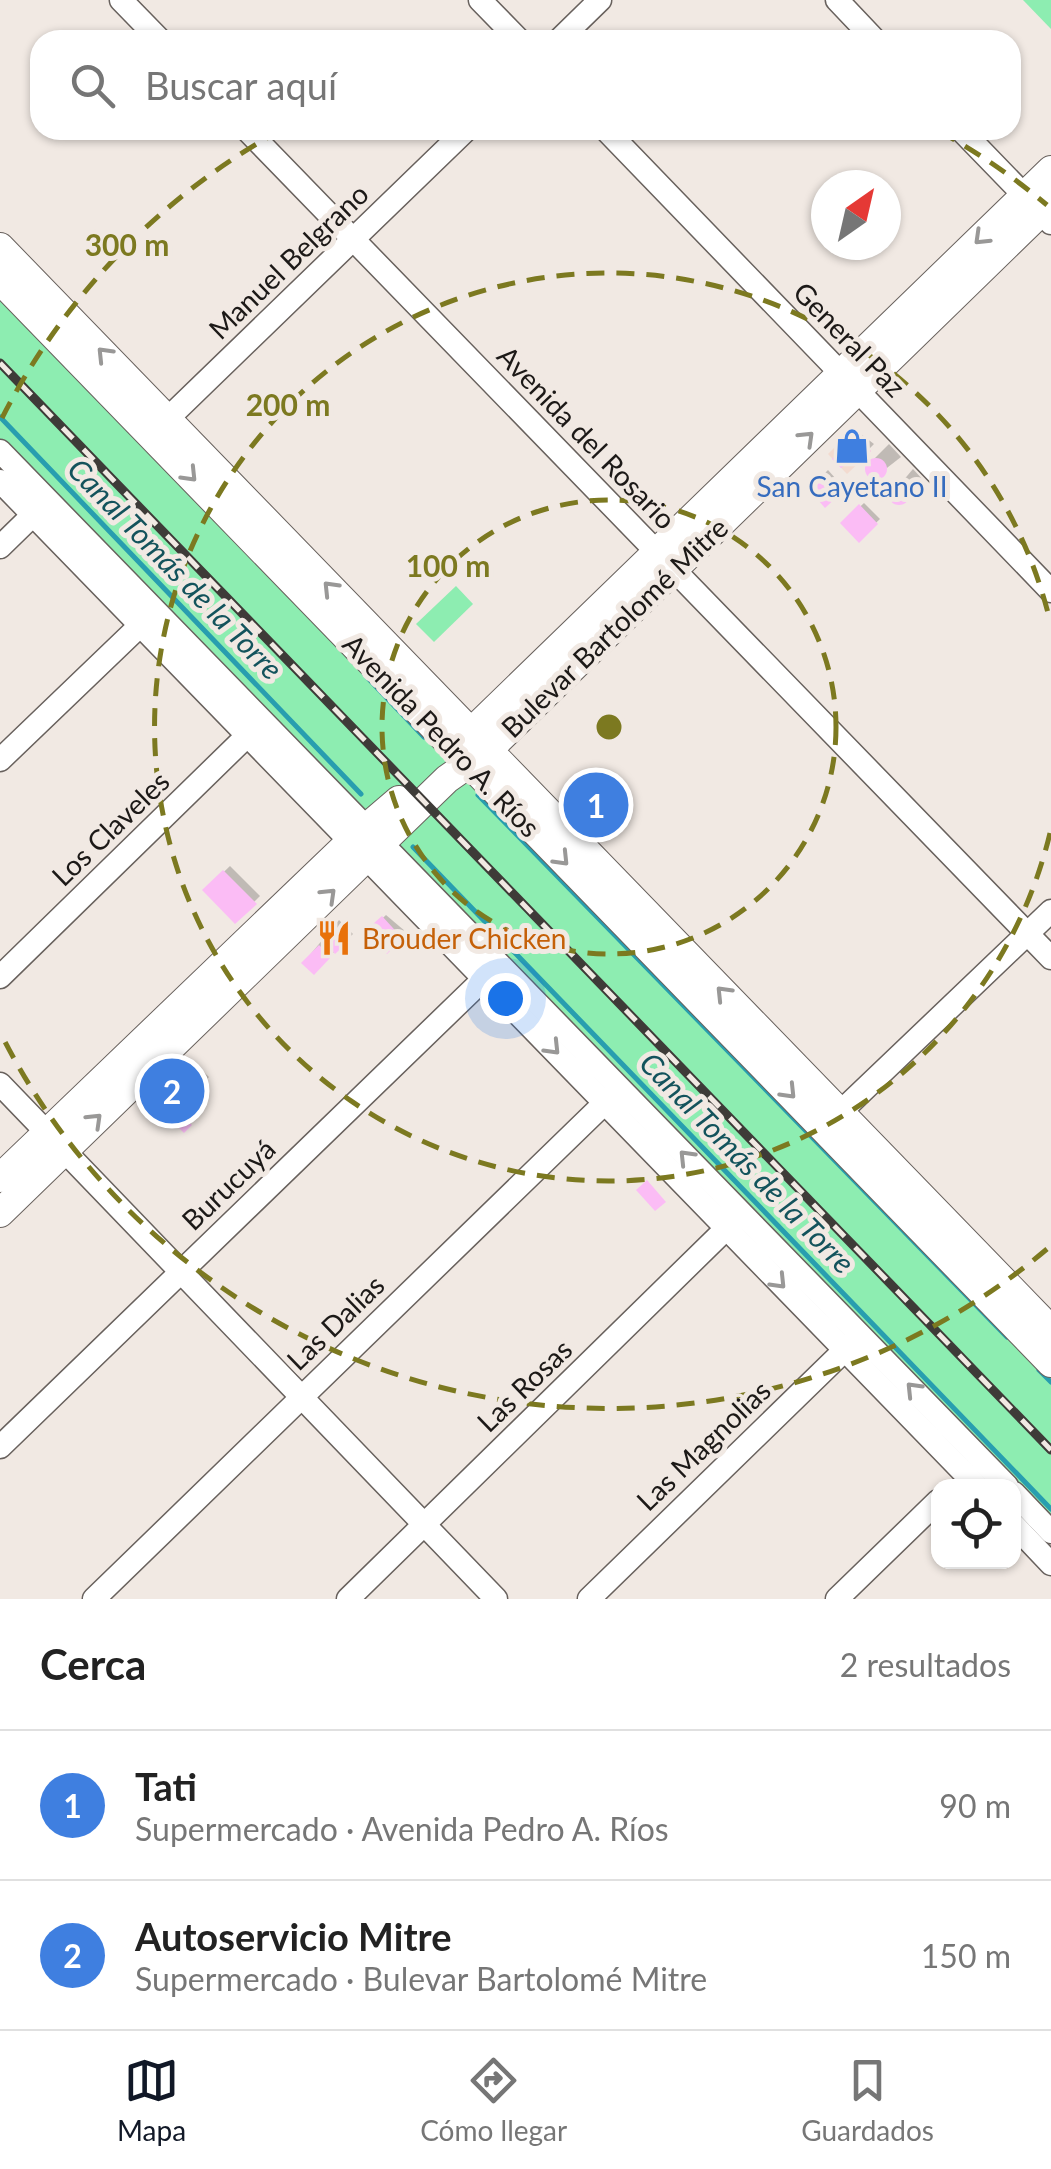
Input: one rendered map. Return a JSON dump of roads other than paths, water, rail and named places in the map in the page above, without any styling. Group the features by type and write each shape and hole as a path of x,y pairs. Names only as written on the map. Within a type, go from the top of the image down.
{"main road":[{"name":"Bulevar Bartolomé Mitre","path":"0,1212 56,1142 849,382 1042,208 1051,170"},
{"name":"Avenida Pedro A. Ríos","path":"0,247 159,428 832,1121 1051,1363"},
{"name":"Avenida Pedro A. Ríos","path":"0,280 159,428"},
{"name":"Avenida Pedro A. Ríos","path":"832,1121 1051,1330"},
{"name":"Bulevar Bartolomé Mitre","path":"0,1178 56,1142"}],"street":[{"path":"121,0 150,30"},
{"path":"480,0 509,30"},
{"path":"569,30 600,0"},
{"path":"836,0 865,30"},
{"name":"Avenida del Rosario","path":"258,140 1051,958"},
{"name":"Manuel Belgrano","path":"159,428 456,140"},
{"name":"General Paz","path":"616,140 1051,590"},
{"path":"972,140 1042,208"},
{"path":"0,452 40,508 852,1342 969,1477"},
{"path":"0,481 40,508"},
{"path":"0,547 40,508"},
{"path":"0,760 147,618"},
{"name":"Los Claveles","path":"0,976 255,728"},
{"path":"832,1121 1051,911"},
{"name":"Burucuyá","path":"0,1448 492,972"},
{"path":"0,1084 496,1599"},
{"name":"Las Dalias","path":"94,1599 612,1095"},
{"name":"Las Rosas","path":"348,1599 734,1221"},
{"name":"Las Magnolias","path":"588,1599 852,1342"},
{"path":"1021,1500 1051,1532"},
{"path":"837,1599 931,1508"},
{"path":"1021,1532 1051,1564"}],"waterway":[{"name":"Canal Tomás de la Torre","path":"0,417 361,794"},
{"path":"365,675 424,737"},
{"path":"478,795 1007,1337"},
{"name":"Canal Tomás de la Torre","path":"413,847 1051,1509"},
{"path":"1039,1370 1051,1382"}],"railway":[{"path":"0,363 1051,1450"}],"place":[{"name":"San Cayetano II","path":"852,446"},
{"name":"Tati","path":"596,805"},
{"name":"Brouder Chicken","path":"334,938"},
{"name":"Autoservicio Mitre","path":"172,1091"}]}
